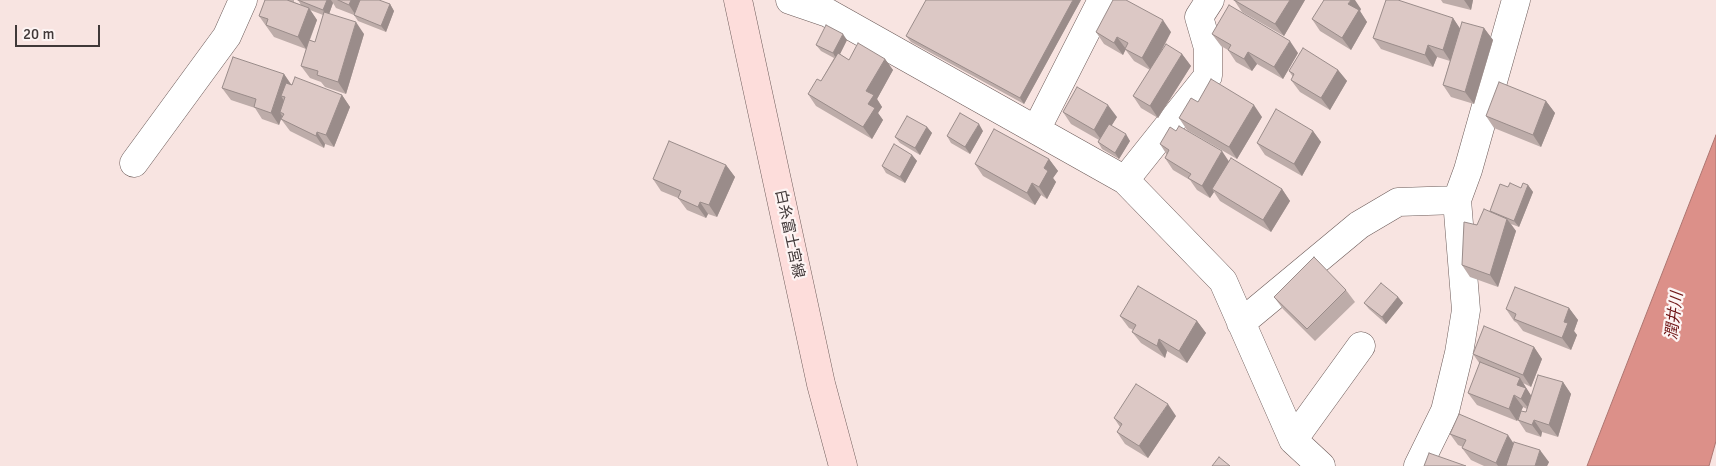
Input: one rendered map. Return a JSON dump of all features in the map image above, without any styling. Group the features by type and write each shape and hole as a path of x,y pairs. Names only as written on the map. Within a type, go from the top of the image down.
{"main road":[{"name":"白糸富士宮線","path":"738,0 821,384 843,466"}],"street":[{"path":"134,163 227,36 243,0"},
{"path":"790,0 832,6 1036,130 1125,180 1223,281 1293,440 1321,466"},
{"path":"1036,130 1102,0"},
{"path":"1125,180 1208,76 1208,48 1199,17 1210,0"},
{"path":"1418,466 1445,411 1459,353 1466,310 1457,200 1468,170 1516,0"},
{"path":"1241,322 1359,225 1398,202 1457,200"},
{"path":"1293,440 1361,346"}],"water":[{"name":"潤井川","path":"1716,135 1716,441 1709,466 1587,466"}],"building":[{"path":"265,0 287,0 309,8 298,37 266,25 268,19 259,16"},
{"path":"298,0 327,0 323,10"},
{"path":"338,0 351,0 349,5"},
{"path":"360,0 379,0 390,4 381,26 354,15"},
{"path":"926,0 1073,0 1020,98 906,36"},
{"path":"1113,0 1126,0 1163,20 1142,58 1125,49 1128,43 1117,37 1114,43 1096,32"},
{"path":"1234,0 1290,0 1275,24"},
{"path":"1324,0 1351,0 1348,4 1359,10 1342,38 1312,19"},
{"path":"1386,0 1398,0 1453,18 1443,50 1428,45 1425,55 1373,38"},
{"path":"1229,5 1290,41 1274,67 1248,52 1244,59 1228,50 1231,45 1212,34"},
{"path":"324,12 356,22 338,82 317,75 318,71 301,66 309,40 315,42"},
{"path":"1462,22 1484,28 1465,92 1443,85"},
{"path":"826,25 843,34 833,53 816,45"},
{"path":"858,43 885,59 866,91 874,95 868,104 875,108 863,127 808,94 817,79 821,81 838,53 849,60"},
{"path":"1166,44 1182,54 1150,106 1133,96"},
{"path":"1303,48 1338,70 1321,98 1291,80 1294,74 1289,71"},
{"path":"233,57 284,74 271,113 254,107 256,99 222,88"},
{"path":"295,77 342,95 326,135 317,132 316,136 281,119 284,114 280,112 285,97 281,96 286,83 292,85"},
{"path":"1211,79 1254,105 1229,147 1179,118 1191,98 1198,102"},
{"path":"1499,82 1546,101 1533,135 1486,116"},
{"path":"1077,87 1108,105 1094,130 1063,112"},
{"path":"1276,109 1313,131 1294,164 1257,143"},
{"path":"960,113 979,124 965,147 947,136"},
{"path":"907,116 927,127 915,148 895,137"},
{"path":"1109,124 1126,134 1115,153 1098,142"},
{"path":"1179,126 1222,151 1202,186 1188,178 1191,174 1165,158 1169,150 1160,144 1170,127 1176,131"},
{"path":"994,129 1049,159 1044,168 1048,171 1039,187 1032,183 1027,193 975,164"},
{"path":"669,141 726,165 709,205 700,202 698,207 678,198 681,191 653,179"},
{"path":"894,144 912,155 900,177 882,166"},
{"path":"1231,158 1282,189 1263,220 1212,189"},
{"path":"1510,183 1521,188 1523,183 1528,185 1514,221 1490,211 1500,184 1508,187"},
{"path":"1484,209 1507,219 1490,275 1462,265 1464,222 1477,225"},
{"path":"1314,257 1346,290 1307,329 1274,297"},
{"path":"1381,283 1398,297 1382,317 1364,303"},
{"path":"1138,286 1197,321 1179,351 1159,339 1157,346 1132,332 1136,325 1120,316"},
{"path":"1515,287 1569,308 1564,322 1568,323 1562,338 1514,319 1516,314 1506,309"},
{"path":"1484,326 1534,347 1523,375 1473,354"},
{"path":"1480,362 1520,378 1517,385 1526,388 1521,399 1514,395 1509,409 1468,393"},
{"path":"1538,375 1563,382 1549,425 1534,420 1532,425 1518,420 1521,411 1526,412"},
{"path":"1136,384 1168,404 1139,446 1117,432 1122,424 1114,418"},
{"path":"1459,414 1508,435 1496,463 1462,448 1466,440 1450,434"},
{"path":"1514,442 1540,450 1535,466 1506,466"},
{"path":"1429,453 1466,466 1424,466"},
{"path":"1219,457 1230,466 1212,466"}]}
